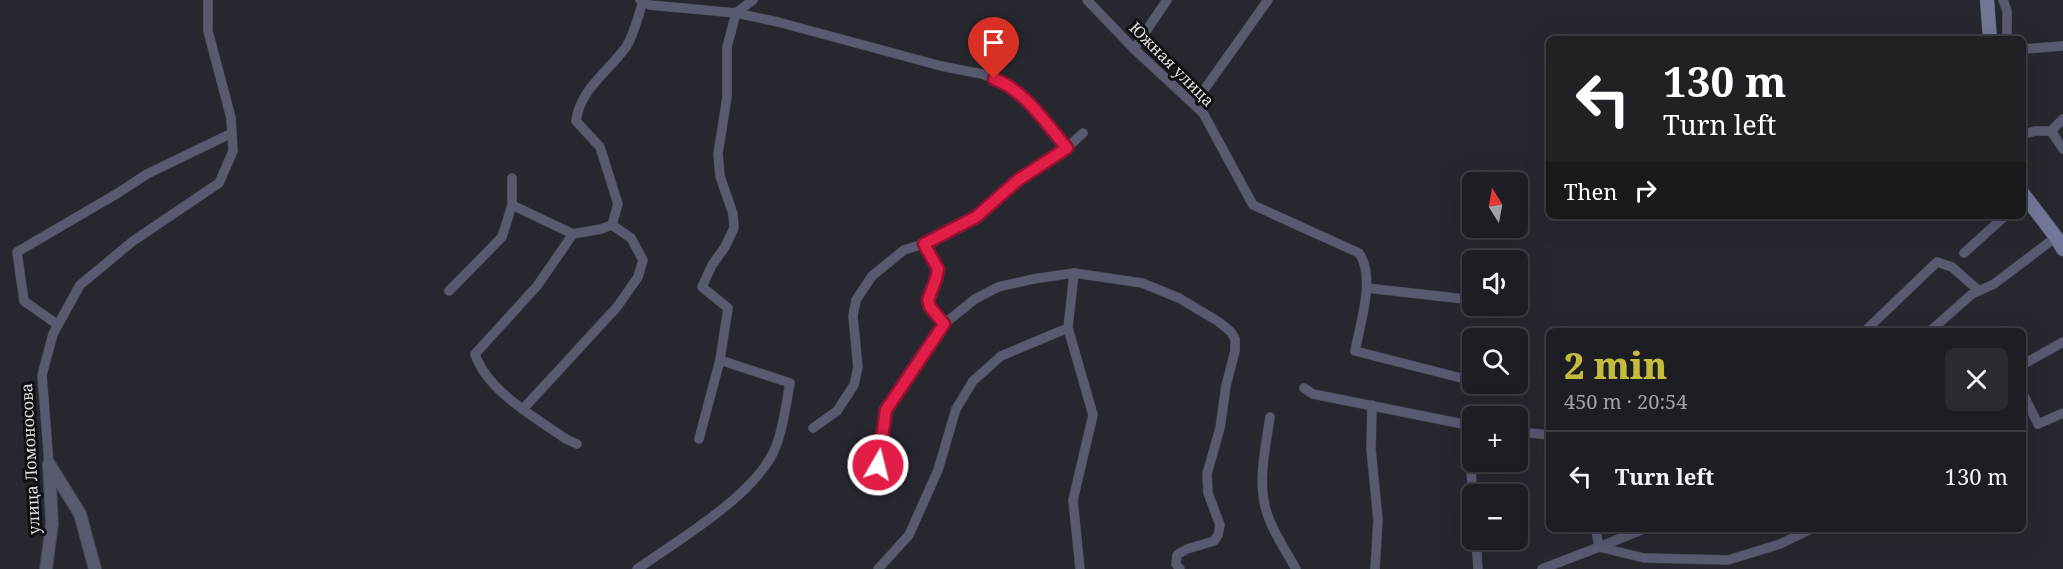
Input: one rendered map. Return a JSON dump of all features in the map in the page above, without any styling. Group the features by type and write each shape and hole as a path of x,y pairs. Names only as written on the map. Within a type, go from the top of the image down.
{"main road":[{"path":"1987,0 1990,36"},
{"path":"2026,198 2060,243"}],"street":[{"name":"улица Ломоносова","path":"46,569 52,524 42,375 53,334 80,285 133,241 219,183 233,151 231,118 208,31 207,0"},
{"path":"699,439 720,360 728,308 702,287 734,228 733,214 720,176 718,154 727,97 727,47 736,13 753,0"},
{"name":"Южная улица","path":"1087,0 1134,49 1203,113 1253,205 1359,253 1365,262 1368,280 1355,351 1462,378"},
{"path":"1134,49 1167,0"},
{"path":"1194,104 1268,0"},
{"path":"2003,0 2007,11 2007,36"},
{"path":"612,225 618,204 600,147 576,121 578,107 584,96 627,45 641,1 650,5 736,13 941,66 982,74 1007,83 1023,97 1067,148"},
{"path":"2026,49 2063,46"},
{"path":"2026,133 2051,131 2063,119"},
{"path":"2051,131 2063,149"},
{"path":"58,325 24,301 17,252 147,174 232,133"},
{"path":"813,428 837,411 854,385 858,367 854,316 856,300 872,276 904,250 924,244 976,217 1018,180 1067,148 1083,133"},
{"path":"449,291 502,237 512,205 512,178"},
{"path":"512,205 573,234 612,225"},
{"path":"1964,253 2002,219"},
{"path":"523,409 617,307 638,277 643,260 631,238 612,225"},
{"path":"573,234 537,286 475,354 478,363 506,397 566,440 577,444"},
{"path":"1934,328 1978,291 1994,284 2060,243"},
{"path":"924,244 938,269 928,300 930,307 944,324"},
{"path":"1868,328 1937,262 1952,267 1978,291"},
{"path":"1074,273 1068,328 1093,415 1074,500 1080,569"},
{"path":"875,483 886,410 944,324 975,299 999,287 1074,273 1142,283 1159,288 1219,322 1231,332 1234,339 1235,351 1226,386 1220,428 1207,474 1208,493 1220,525 1218,535 1214,541 1187,549 1177,555 1176,564 1180,569"},
{"path":"1367,288 1462,299"},
{"path":"878,569 909,535 938,470 956,409 973,381 1001,356 1068,328"},
{"path":"2026,363 2063,342"},
{"path":"637,569 708,521 759,474 776,447 790,383 720,360"},
{"path":"1304,388 1313,394 1462,423"},
{"path":"2026,400 2038,424 2063,413"},
{"path":"1372,405 1371,449 1378,520 1375,569"},
{"path":"1270,417 1263,489 1265,506 1270,523 1296,569"},
{"path":"1528,433 1546,435"},
{"path":"49,464 80,514 95,569"},
{"path":"1596,532 1599,547"},
{"path":"1542,569 1636,532"},
{"path":"1599,547 1644,558 1728,560 1779,544 1805,532"},
{"path":"1477,550 1478,569"}],"route":[{"path":"878,465 886,410 944,324 930,307 928,300 938,269 924,244 976,217 1018,180 1067,148 1023,97 1007,83 994,79"}]}
